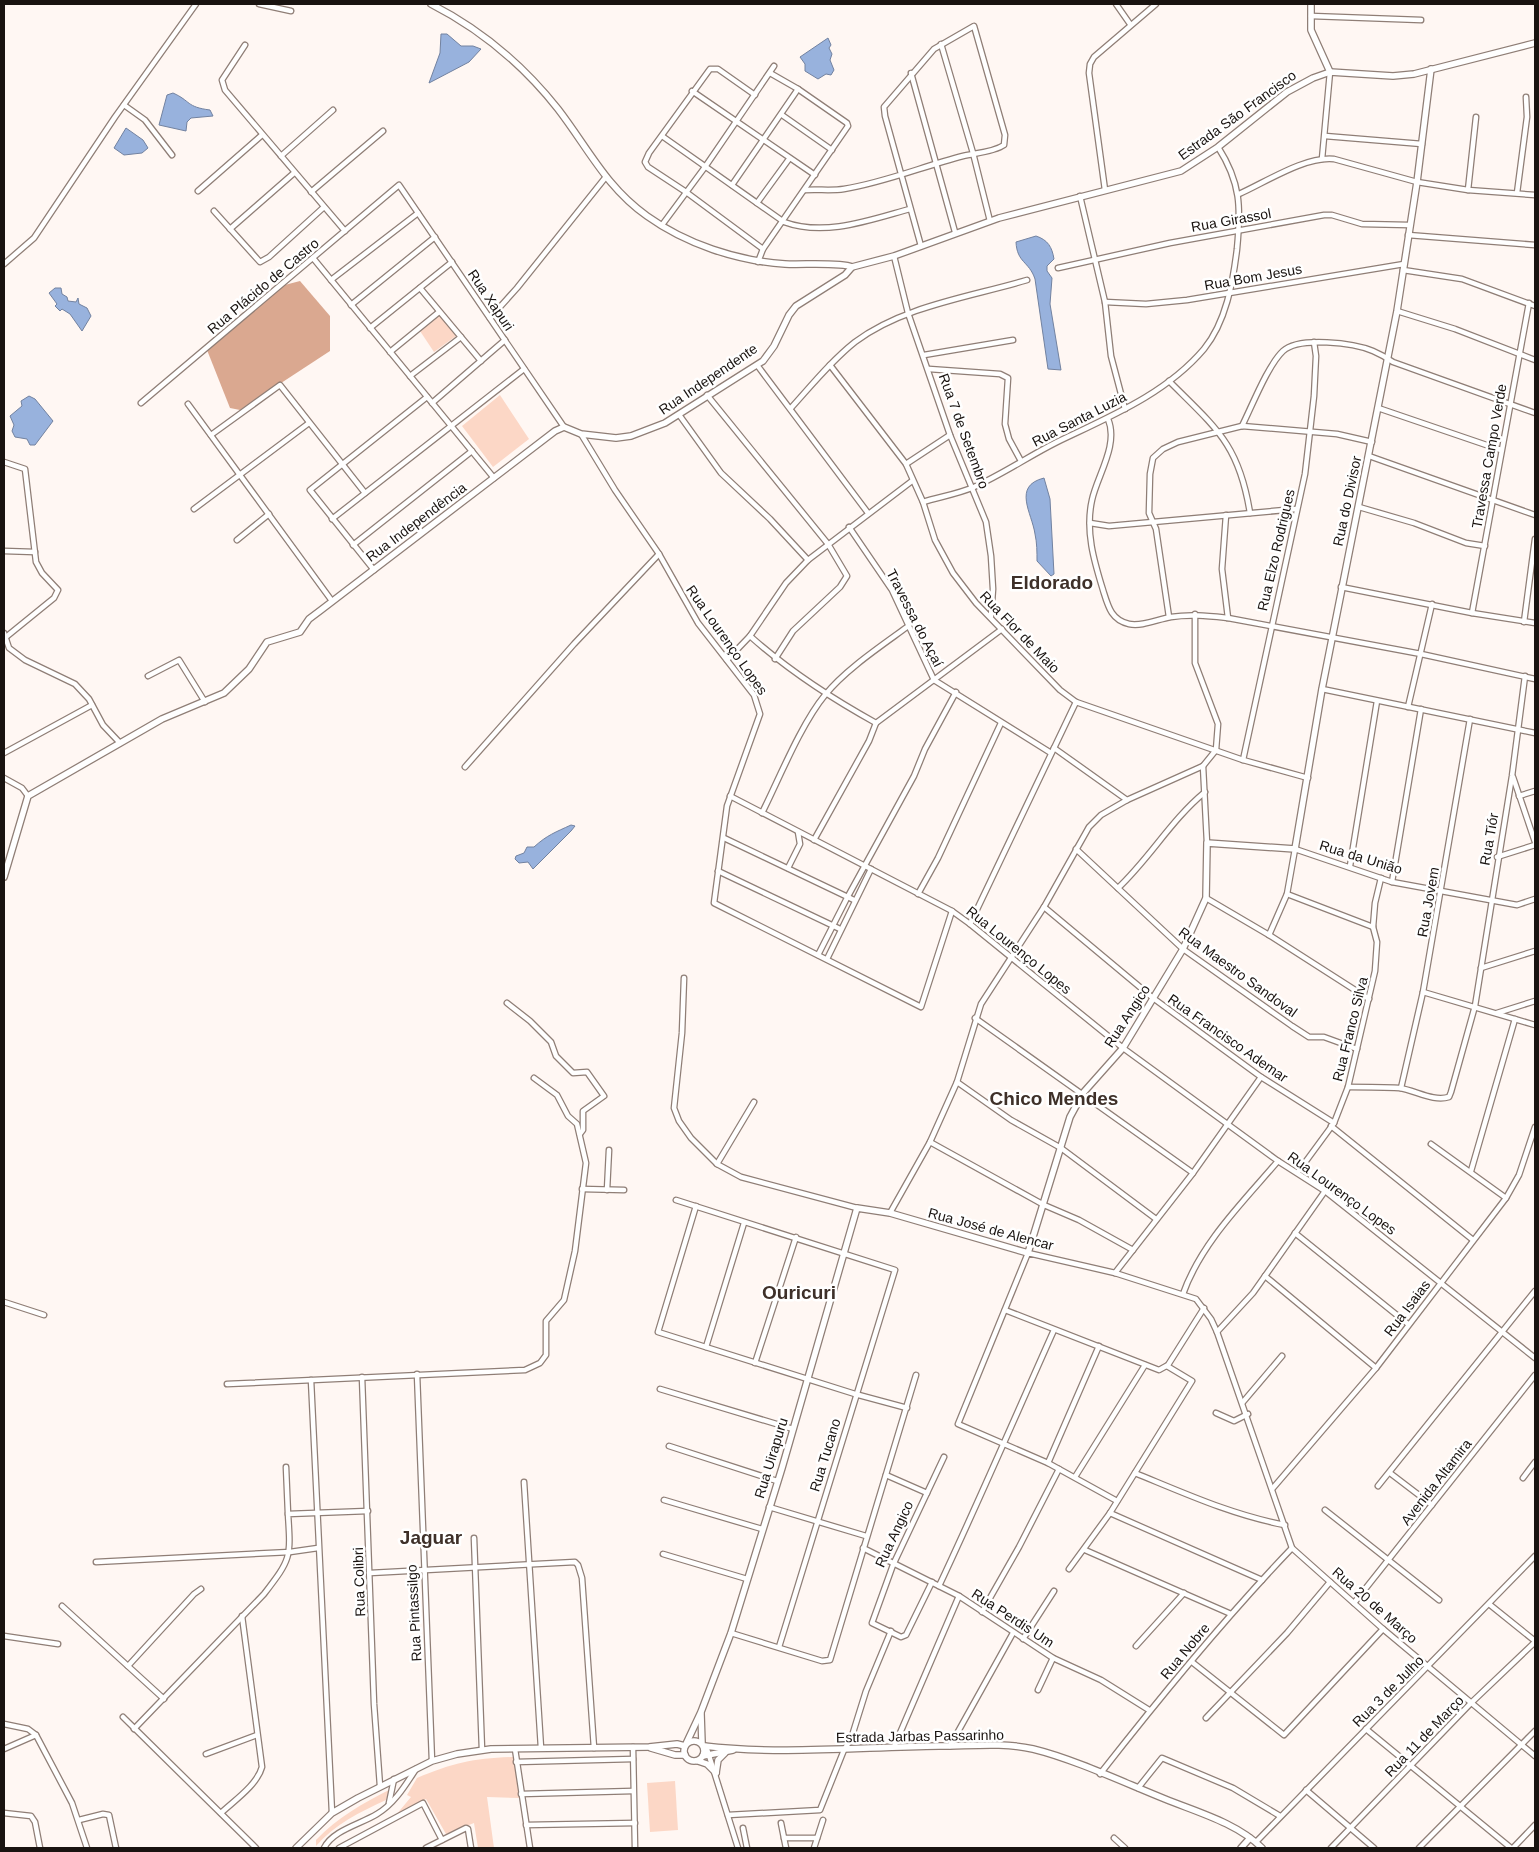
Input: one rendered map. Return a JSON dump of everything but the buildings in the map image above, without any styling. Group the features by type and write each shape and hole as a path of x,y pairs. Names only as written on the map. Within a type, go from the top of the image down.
{"street":[{"path":"4,264 34,238 124,105 196,4"},
{"path":"259,4 291,11"},
{"path":"431,4 475,30 516,65 556,107 605,178 626,199 662,225 717,250 758,262 821,266 843,263 852,267"},
{"path":"1116,4 1130,24"},
{"path":"1106,190 1089,69 1094,57 1130,24 1156,4"},
{"path":"1311,4 1311,30 1330,72 1322,159"},
{"path":"1310,16 1421,20"},
{"path":"805,190 842,189 901,173 973,153 1000,148 1006,142 974,26 941,44 911,73 887,101 883,109 901,173 910,209 921,246"},
{"name":"Estrada São Francisco","path":"852,267 894,256 955,232 1080,196 1181,171 1218,147 1299,83 1330,72 1393,76 1431,69 1535,43"},
{"path":"941,44 973,153 990,222"},
{"path":"245,45 222,80 225,90 345,232"},
{"path":"662,225 705,167 774,66"},
{"path":"754,95 715,68 710,69 692,91 645,159 648,167 686,192 763,249"},
{"name":"Rua do Divisor","path":"1269,934 1287,894 1341,587 1372,442 1397,311 1417,182 1431,69"},
{"path":"758,262 763,249 784,222 847,128 848,122 770,73"},
{"path":"911,73 955,232"},
{"path":"732,186 798,89"},
{"path":"692,91 815,175"},
{"path":"1517,193 1527,117 1526,97"},
{"path":"124,105 145,120 172,155"},
{"path":"281,156 333,110"},
{"path":"782,114 832,150"},
{"path":"1468,190 1476,117"},
{"path":"312,192 383,131"},
{"path":"198,190 262,134"},
{"path":"662,136 784,222 796,226 839,226 859,223 910,209"},
{"path":"1325,136 1422,144"},
{"name":"Rua Santa Luzia","path":"923,502 973,487 1021,461 1108,419 1169,381 1205,347 1216,327 1229,294 1238,230 1239,194 1233,175 1218,147"},
{"path":"758,203 790,159"},
{"path":"1239,194 1306,162 1322,159 1334,160 1417,182 1468,190 1535,195"},
{"path":"230,229 294,173"},
{"path":"490,318 517,288 605,178"},
{"name":"Rua Xapuri","path":"400,185 564,427"},
{"name":"Rua Plácido de Castro","path":"141,403 400,185"},
{"path":"1080,196 1105,302 1110,356 1125,409"},
{"path":"214,211 260,262 265,261 324,207"},
{"path":"331,280 418,213"},
{"name":"Rua Girassol","path":"1058,268 1238,230 1328,214 1362,224 1409,225"},
{"path":"1408,235 1535,245"},
{"path":"351,304 435,237"},
{"name":"Rua 7 de Setembro","path":"894,256 908,313 929,369 950,435 986,522 991,556 993,609 991,616"},
{"path":"313,258 494,478"},
{"path":"370,328 452,262"},
{"name":"Rua Independente","path":"580,434 616,438 631,436 647,432 680,416 707,395 766,357 796,306 845,275 852,267"},
{"name":"Rua Bom Jesus","path":"1105,302 1146,304 1229,294 1325,276 1404,267 1462,279 1535,306"},
{"path":"791,408 830,365 861,338 908,313 1027,280"},
{"path":"420,288 481,361"},
{"name":"Travessa Campo Verde","path":"1472,613 1529,303"},
{"path":"1397,311 1535,360"},
{"path":"390,352 439,312"},
{"path":"410,376 461,337"},
{"path":"432,403 505,340"},
{"path":"924,355 1013,340"},
{"path":"1242,426 1279,355 1294,345 1314,342 1354,346 1374,351 1387,359 1535,413"},
{"name":"Rua Elzo Rodrigues","path":"1243,760 1305,474 1316,373 1314,342"},
{"path":"757,364 868,513"},
{"name":"Rua Flor de Maio","path":"830,365 906,464 923,502 935,540 953,573 976,603 991,616 1002,630 1060,690 1076,702 1243,760 1308,778"},
{"path":"332,519 524,369"},
{"path":"929,369 1000,374 1008,378 1005,424 1009,439 1021,461"},
{"path":"1169,381 1219,431 1240,466 1245,481 1250,513"},
{"path":"210,435 280,385 365,493"},
{"path":"707,395 828,544 847,576 845,582 793,631 775,659"},
{"path":"374,570 310,490 427,397"},
{"path":"188,404 332,602"},
{"path":"1378,408 1502,450"},
{"path":"680,416 721,473 770,519 808,560"},
{"path":"1108,419 1110,429 1109,449 1091,501 1090,524 1091,547 1098,576 1109,610 1115,618 1136,625 1169,617 1195,614 1228,618 1421,654 1535,679"},
{"path":"194,510 310,423"},
{"path":"1169,617 1154,523 1149,513 1149,478 1153,458 1163,449 1178,442 1242,426 1337,434 1372,442"},
{"path":"564,427 580,434"},
{"name":"Rua Independência","path":"205,702 229,690 249,669 267,642 300,632 309,619 545,437 564,427"},
{"name":"Rua Lourenço Lopes","path":"580,434 615,490 659,554 698,623 754,695 760,714 730,796 870,868 952,912 970,924 1123,1048 1278,1161 1325,1191 1504,1331 1535,1358"},
{"path":"906,464 950,435"},
{"path":"353,545 472,451"},
{"path":"1369,456 1535,515"},
{"path":"4,462 24,469 38,568 58,590 58,593 5,635 9,648 25,660 75,684 92,705 103,725 120,743"},
{"path":"727,660 750,636 786,583 808,560 912,481"},
{"path":"1358,508 1414,523 1466,543 1485,546"},
{"path":"1090,524 1109,526 1154,523 1296,509"},
{"path":"237,540 269,514"},
{"path":"1226,515 1222,569 1228,618"},
{"name":"Travessa do Açaí","path":"849,527 892,590 907,627 934,680 956,692 1001,723 1053,750 1127,800"},
{"path":"1524,622 1535,539"},
{"path":"4,552 35,552"},
{"path":"466,767 574,644 659,554"},
{"path":"1341,587 1472,613 1535,623"},
{"path":"1408,707 1432,604"},
{"path":"890,1214 930,1142 957,1082 975,1018 1010,958 1044,907 1088,826 1101,815 1127,800 1203,766 1216,750 1218,724 1195,663 1195,614"},
{"path":"762,813 805,728 825,695 862,661 907,627"},
{"path":"814,840 869,740 876,723 1002,630"},
{"path":"750,636 775,659 825,695 876,723"},
{"path":"4,650 9,648"},
{"path":"4,877 28,796 177,712 205,702 179,660 148,676"},
{"name":"Rua Tiór","path":"1401,1088 1426,1096 1449,1097 1475,1006 1497,857 1512,776 1525,676"},
{"path":"1322,689 1470,718 1535,734"},
{"path":"818,955 914,776 925,749 956,692"},
{"path":"1350,866 1377,701"},
{"path":"970,924 1076,702"},
{"path":"4,753 92,705"},
{"path":"1392,882 1421,709"},
{"name":"Rua Jovem","path":"1401,1088 1423,992 1470,718"},
{"path":"918,894 938,858 1001,723"},
{"name":"Rua Angico","path":"1003,1444 958,1424 1028,1253 1070,1117 1083,1093 1123,1048 1183,949 1206,898 1207,843 1203,766"},
{"path":"1497,857 1535,844 1512,776"},
{"path":"4,778 22,788 28,796"},
{"path":"1519,796 1535,791"},
{"path":"1118,888 1151,854 1172,824 1205,792"},
{"path":"730,796 713,897 714,903 718,907 827,959 921,1007 952,912"},
{"path":"788,868 800,844 798,832"},
{"path":"724,838 854,900"},
{"name":"Rua da União","path":"1207,843 1295,850 1350,866 1392,882 1442,889 1491,900 1517,904 1535,899"},
{"name":"Rua Maestro Sandoval","path":"1076,849 1183,949 1309,1036 1324,1038 1357,1049"},
{"path":"827,959 870,868"},
{"path":"718,871 840,929"},
{"name":"Rua Franco Silva","path":"1298,1172 1333,1124 1348,1087 1375,971 1377,942 1373,927 1374,903 1381,878"},
{"path":"1287,894 1373,927"},
{"path":"1206,898 1269,934 1369,999"},
{"name":"Rua Francisco Ademar","path":"1044,907 1153,998 1261,1077 1333,1124 1473,1240"},
{"path":"1481,968 1535,951"},
{"name":"Rua José de Alencar","path":"684,978 682,1033 674,1108 679,1121 691,1138 717,1164 757,1182 857,1208 890,1214 1028,1253 1115,1273 1196,1299 1204,1308 1217,1332 1248,1414 1292,1548"},
{"path":"1423,992 1535,1025"},
{"path":"1497,1013 1535,1001"},
{"path":"506,1003 552,1042 556,1056 572,1073 588,1072 604,1096 583,1111 581,1115 583,1130 580,1134"},
{"path":"975,1018 1193,1173"},
{"path":"1471,1171 1515,1020"},
{"path":"1115,1273 1229,1125 1261,1077"},
{"path":"227,1384 525,1370 543,1359 546,1355 546,1321 562,1303 578,1240 586,1162 577,1124 568,1116 557,1095 534,1078"},
{"path":"957,1082 1011,1120 1061,1148 1156,1219"},
{"path":"1348,1087 1401,1088"},
{"path":"717,1164 754,1102"},
{"name":"Rua Isaias","path":"1273,1488 1376,1368 1506,1198 1523,1167 1535,1127"},
{"path":"930,1142 1044,1205 1079,1220 1133,1250"},
{"path":"1431,1144 1506,1198"},
{"path":"607,1190 609,1150"},
{"path":"1182,1294 1189,1277 1207,1247 1278,1161"},
{"path":"582,1189 624,1190"},
{"path":"1217,1332 1253,1293 1325,1191"},
{"path":"676,1200 845,1254"},
{"path":"696,1206 658,1332 855,1394 907,1408"},
{"name":"Rua Uirapuru","path":"686,1745 701,1712 731,1632 793,1429 857,1208"},
{"path":"706,1347 744,1223"},
{"path":"1295,1233 1408,1324"},
{"path":"755,1363 796,1237"},
{"name":"Rua Tucano","path":"779,1646 855,1394 895,1270 845,1254"},
{"path":"1265,1276 1376,1368"},
{"path":"1378,1486 1535,1291"},
{"path":"4,1302 44,1315"},
{"path":"1005,1310 1159,1370 1167,1366 1204,1308"},
{"path":"939,1586 988,1483 1003,1444 1054,1330"},
{"path":"1048,1463 1099,1346"},
{"path":"1243,1402 1282,1356"},
{"path":"1075,1477 1145,1365"},
{"path":"1069,1569 1085,1550 1110,1513 1192,1381 1167,1366"},
{"name":"Rua Pintassilgo","path":"417,1374 423,1571 432,1761"},
{"path":"731,1632 822,1661 830,1660 916,1375"},
{"name":"Avenida Altamira","path":"1354,1603 1535,1375"},
{"name":"Rua Colibri","path":"362,1377 374,1704 380,1786"},
{"path":"311,1380 332,1813"},
{"path":"660,1389 793,1429"},
{"path":"1216,1413 1234,1422 1248,1414"},
{"path":"1003,1444 1048,1463 1117,1502"},
{"path":"669,1446 777,1481"},
{"name":"Rua Angico","path":"891,1631 872,1623 893,1565 944,1457"},
{"path":"1523,1478 1535,1462"},
{"path":"134,1729 264,1594 283,1570 290,1552 286,1467"},
{"path":"982,1612 1023,1540 1058,1469"},
{"path":"1134,1473 1211,1504 1261,1521 1284,1526"},
{"path":"1390,1473 1432,1505"},
{"path":"886,1474 927,1493"},
{"path":"524,1482 541,1748"},
{"path":"664,1500 762,1529"},
{"path":"769,1507 866,1536"},
{"path":"1325,1510 1439,1600"},
{"path":"288,1514 368,1511"},
{"path":"1110,1513 1262,1580"},
{"path":"474,1538 482,1750"},
{"path":"96,1562 290,1552 318,1548"},
{"name":"Rua Perdis Um","path":"863,1548 893,1565 959,1596 1053,1658 1101,1680 1149,1710"},
{"name":"Rua Nobre","path":"1100,1774 1149,1710 1192,1662 1231,1614 1292,1548"},
{"name":"Rua 20 de Março","path":"1292,1548 1383,1629 1430,1666 1535,1756"},
{"path":"1085,1550 1231,1614"},
{"path":"663,1554 747,1579"},
{"name":"Rua 3 de Julho","path":"1256,1842 1430,1666 1535,1556"},
{"path":"370,1573 569,1562 578,1564 582,1578 594,1748"},
{"path":"728,1814 820,1810 844,1750 851,1738 866,1691 891,1631 901,1637 910,1631 932,1582"},
{"path":"1206,1718 1287,1633 1330,1582"},
{"path":"128,1666 194,1594 201,1589"},
{"path":"1023,1639 1054,1591"},
{"path":"1136,1646 1184,1593"},
{"path":"894,1747 959,1596"},
{"path":"1489,1604 1535,1642"},
{"path":"62,1606 164,1699"},
{"path":"221,1813 260,1774 262,1767 242,1616"},
{"path":"1192,1662 1279,1733 1284,1735 1287,1734 1383,1629"},
{"path":"950,1746 1013,1633"},
{"path":"4,1636 58,1644"},
{"name":"Rua 11 de Março","path":"1331,1848 1472,1702 1535,1642"},
{"path":"1038,1690 1053,1658"},
{"name":"Rua Uirapuru","path":"701,1712 704,1745"},
{"path":"123,1717 256,1848"},
{"path":"4,1724 28,1729 36,1735 79,1820 87,1848"},
{"path":"1366,1729 1512,1848 1535,1825"},
{"path":"1419,1848 1535,1731"},
{"path":"4,1749 36,1735"},
{"path":"206,1754 257,1735"},
{"path":"296,1848 332,1813 380,1786 432,1761 482,1750 649,1747 670,1744 686,1745 692,1740 704,1745 707,1756 716,1773 738,1848"},
{"path":"686,1745 685,1754 691,1761 707,1764 716,1773"},
{"name":"Estrada Jarbas Passarinho","path":"704,1745 736,1749 844,1750 950,1746 1007,1746 1033,1749 1212,1818 1250,1838 1262,1848"},
{"path":"633,1747 635,1848"},
{"path":"649,1747 675,1755 685,1754"},
{"path":"514,1749 530,1848"},
{"name":"Estrada Jarbas Passarinho","path":"707,1756 736,1749"},
{"path":"716,1773 718,1760 726,1752"},
{"path":"697,1761 707,1756"},
{"path":"1138,1788 1162,1758 1233,1788 1280,1816"},
{"path":"516,1762 633,1759"},
{"path":"324,1848 330,1840 379,1813 403,1790 416,1768"},
{"path":"389,1803 394,1779"},
{"path":"1306,1790 1374,1848"},
{"path":"521,1794 633,1791"},
{"path":"339,1848 423,1803 442,1840"},
{"path":"4,1813 31,1816 35,1822 40,1848"},
{"path":"79,1820 103,1814 109,1815 116,1848"},
{"path":"814,1848 823,1820"},
{"path":"526,1825 635,1823"},
{"path":"781,1823 786,1848"},
{"path":"426,1848 466,1828 471,1848"},
{"path":"743,1828 747,1848"},
{"path":"784,1838 817,1838"},
{"path":"1114,1838 1125,1848"},
{"path":"1241,1848 1250,1838"}],"shaded area":[{"path":"300,281 330,316 330,351 240,410 230,408 207,350 281,286"},
{"path":"440,314 456,336 434,352 420,331"},
{"path":"500,395 529,439 493,467 462,426"},
{"path":"514,1757 519,1798 487,1797 494,1848 478,1848 474,1823 446,1834 426,1799 396,1815 411,1797 407,1795 417,1778 464,1762"},
{"path":"675,1781 678,1830 650,1832 647,1783"},
{"path":"391,1789 386,1800 357,1814 340,1825 316,1846 316,1840 342,1817"}],"water":[{"path":"441,34 447,34 461,46 473,46 481,49 469,62 429,83 440,53"},
{"path":"828,38 832,54 830,60 834,70 831,75 826,74 818,79 805,71 805,64 800,57"},
{"path":"173,93 192,105 210,110 213,116 191,118 187,122 186,131 159,125 167,95"},
{"path":"126,128 143,140 148,148 142,153 124,155 114,148"},
{"path":"1036,236 1049,244 1054,259 1047,266 1047,271 1052,278 1050,304 1061,370 1048,369 1035,279 1017,249 1016,242"},
{"path":"55,288 61,288 62,294 67,297 68,301 76,302 78,298 79,304 87,308 91,316 82,331 70,314 62,309 60,311 55,306 57,304 49,293"},
{"path":"29,396 35,399 53,421 35,445 30,445 27,439 15,437 12,431 14,425 10,416 22,406 21,401"},
{"path":"1044,478 1050,499 1054,574 1051,576 1037,561 1036,537 1026,501 1029,487 1034,482"},
{"path":"571,825 575,826 533,869 528,862 519,863 515,859 516,856 524,853 527,847 534,847 547,837"}],"district":[{"name":"Eldorado","path":"1052,582"},
{"name":"Chico Mendes","path":"1054,1098"},
{"name":"Ouricuri","path":"799,1292"},
{"name":"Jaguar","path":"431,1537"}]}
